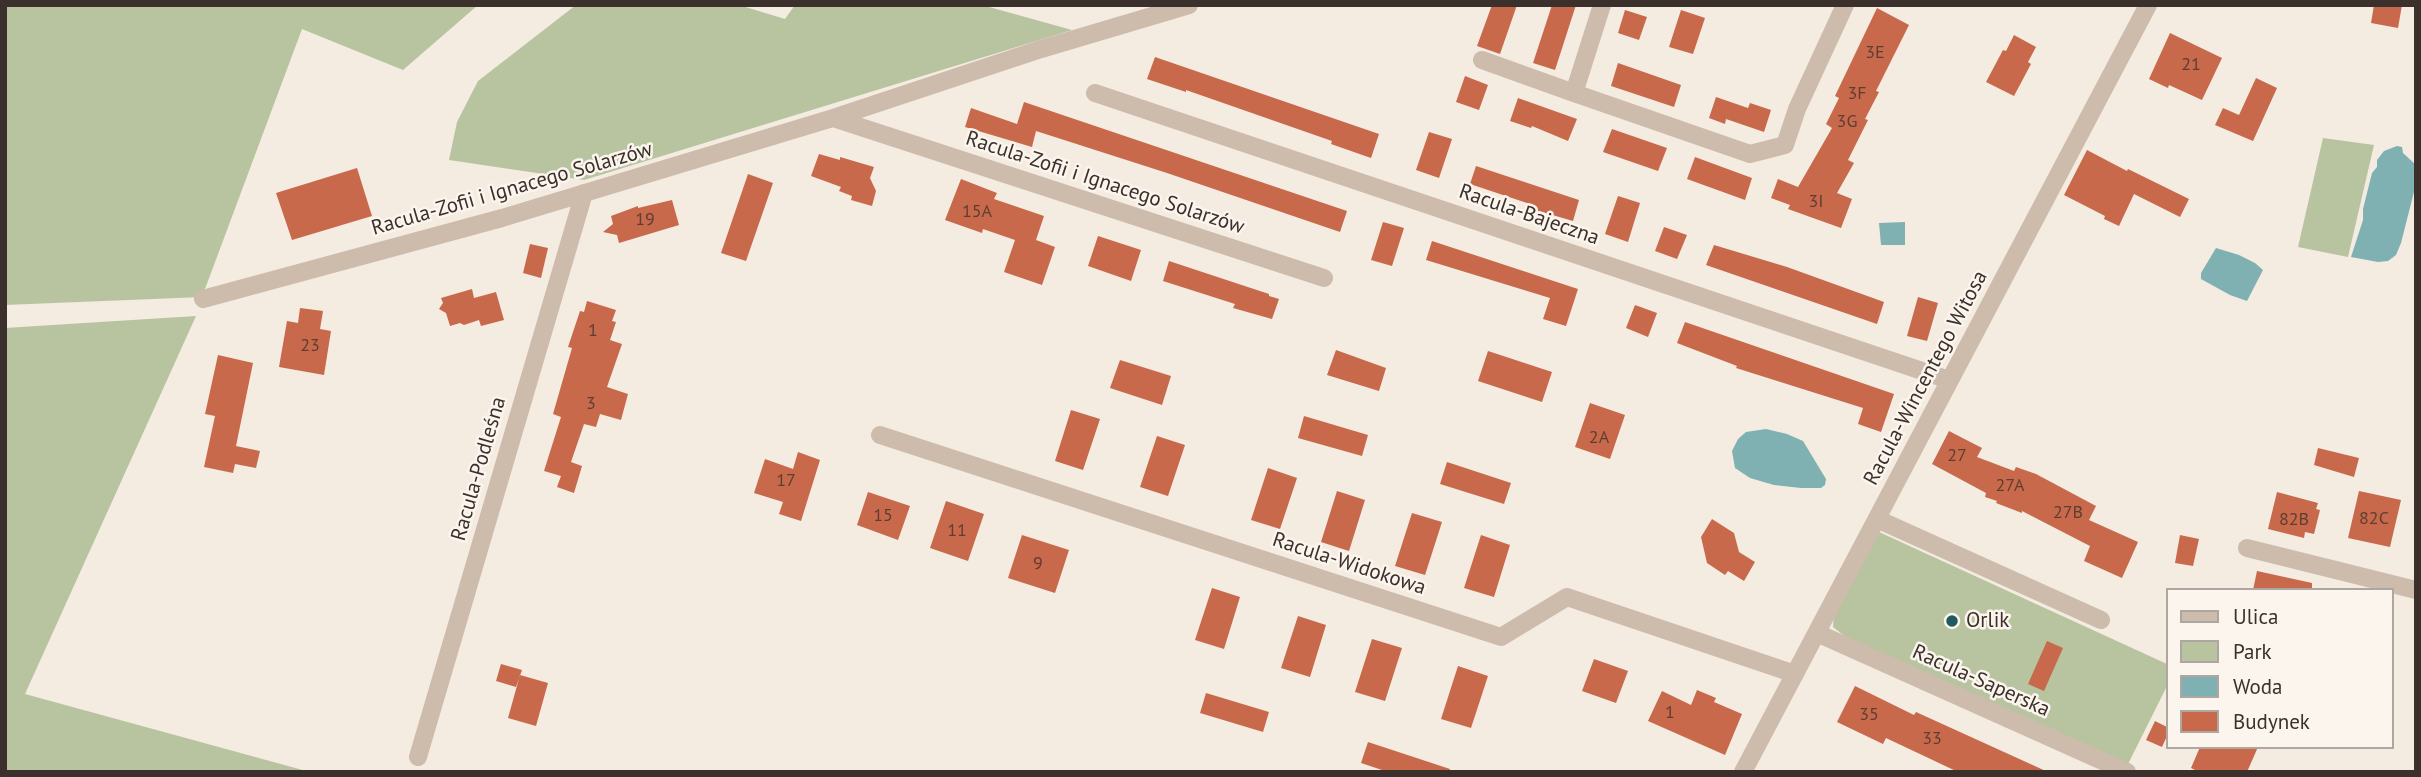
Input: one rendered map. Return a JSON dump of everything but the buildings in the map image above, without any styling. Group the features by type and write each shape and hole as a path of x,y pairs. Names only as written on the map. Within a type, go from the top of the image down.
{"street":[{"name":"Racula-Zofii i Ignacego Solarzów","path":"203,299 584,194 833,118 1041,49 1189,5"},
{"path":"1574,93 1602,5"},
{"path":"1482,60 1750,154 1785,145 1802,97 1844,5"},
{"name":"Racula-Wincentego Witosa","path":"1743,772 1949,380 1997,296 2148,5"},
{"name":"Racula-Bajeczna","path":"1095,93 1949,380"},
{"name":"Racula-Zofii i Ignacego Solarzów","path":"833,118 1324,278"},
{"name":"Racula-Podleśna","path":"418,757 584,194"},
{"name":"Racula-Widokowa","path":"880,435 1501,637 1567,597 1795,674"},
{"path":"1878,519 2101,620"},
{"path":"2247,548 2416,590"},
{"name":"Racula-Saperska","path":"1816,633 2127,772"}],"green space":[{"path":"5,5 478,5 403,70 302,29 202,297 5,305"},
{"path":"576,5 739,5 785,19 795,5 982,5 1072,30 584,180 449,160 457,122 478,81"},
{"path":"2323,138 2374,145 2348,257 2298,247"},
{"path":"196,316 25,694 310,772 5,772 5,328"},
{"path":"1879,532 2166,664 2166,688 2127,766 1856,645 1833,627 1834,613"}],"water":[{"path":"2402,147 2403,153 2416,165 2416,184 2401,243 2396,255 2388,261 2351,257 2377,160 2384,151"},
{"path":"1905,222 1905,245 1881,245 1879,223"},
{"path":"2216,248 2239,255 2263,270 2247,301 2201,279 2201,273"},
{"path":"1766,429 1803,441 1826,479 1825,485 1821,488 1801,488 1774,485 1750,478 1735,468 1732,451 1738,439 1746,432"}],"place":[{"name":"Orlik","path":"1952,621"}]}
